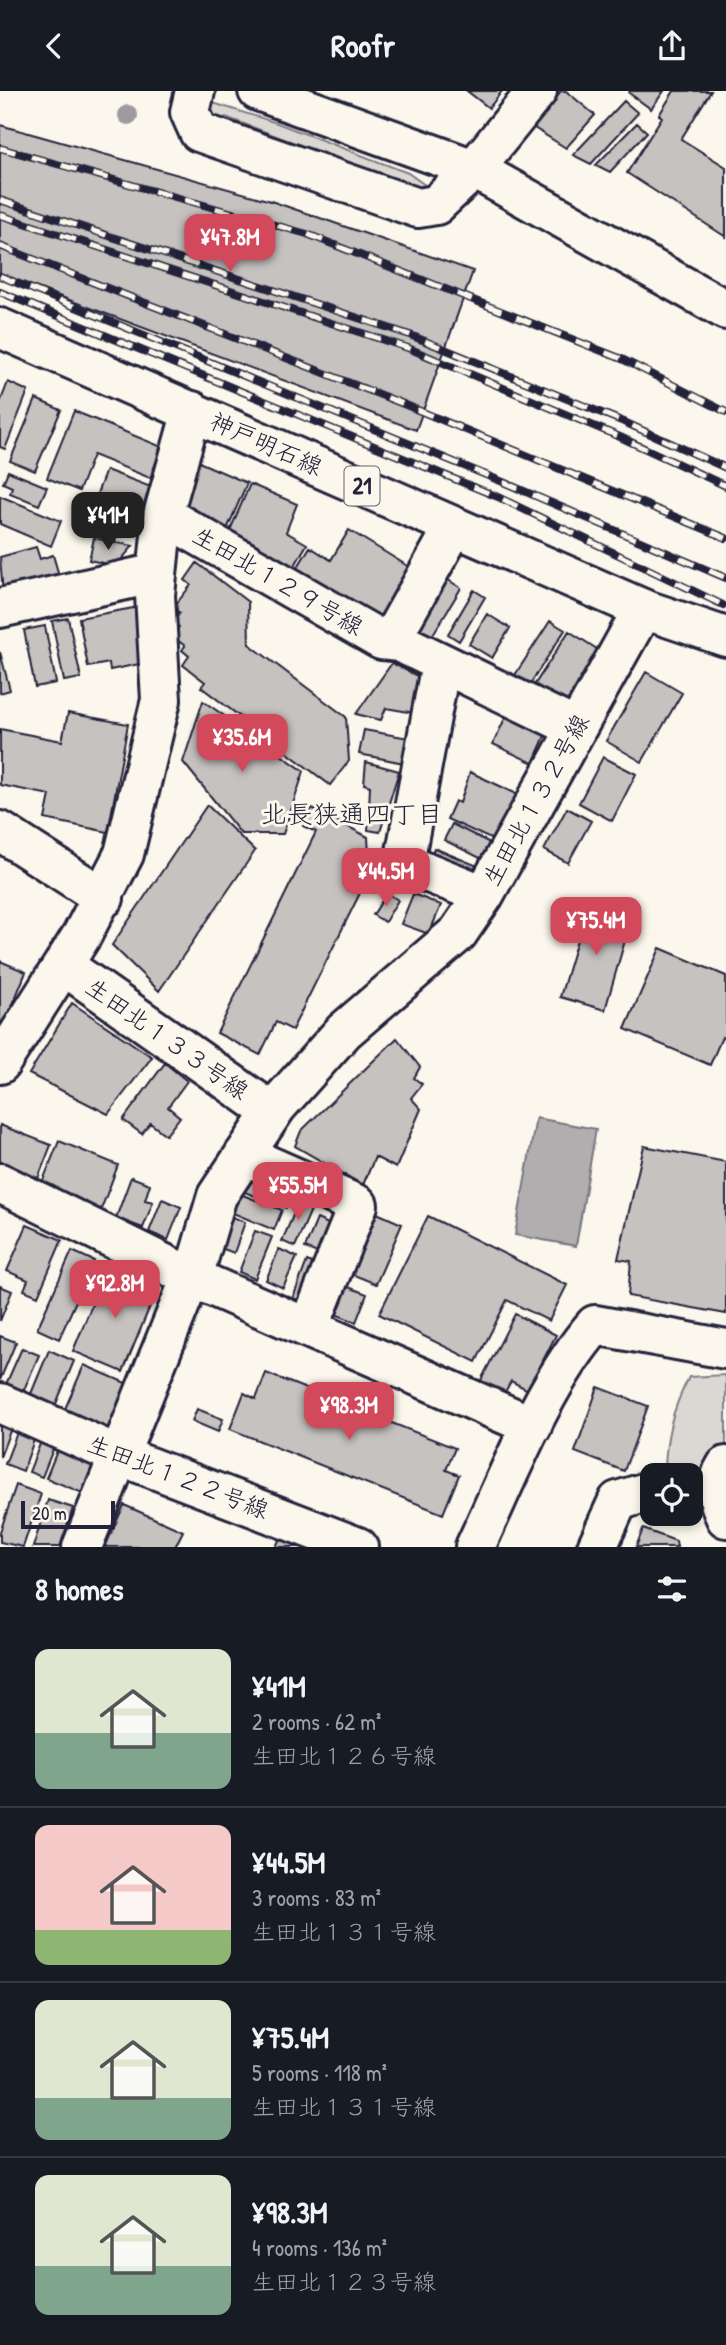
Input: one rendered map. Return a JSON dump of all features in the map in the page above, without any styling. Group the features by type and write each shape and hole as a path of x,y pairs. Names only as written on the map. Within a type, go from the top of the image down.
{"street":[{"path":"195,91 190,112 199,132 418,208 436,205 474,169 537,91"},
{"path":"258,91 474,169 726,310"},
{"name":"神戸明石線","path":"0,328 643,609 726,637"},
{"path":"0,1063 104,898 124,854 161,700 157,573 163,515 192,411"},
{"name":"生田北１２９号線","path":"163,515 381,641 390,641 454,527"},
{"path":"0,608 157,573"},
{"name":"生田北１３２号線","path":"82,1547 191,1277 217,1196 272,1112 344,1031 458,933 484,895 643,609"},
{"path":"390,641 576,728"},
{"path":"441,663 404,863 484,895"},
{"path":"0,831 104,898"},
{"name":"生田北１３３号線","path":"62,965 272,1112"},
{"path":"244,1155 358,1205 309,1328"},
{"path":"0,1183 191,1277 532,1426"},
{"path":"475,1547 532,1426 581,1341 595,1325 726,1349"},
{"name":"生田北１２２号線","path":"0,1403 118,1455 358,1547"},
{"path":"712,1476 726,1518"},
{"path":"597,1547 618,1501 640,1494"}],"shaded area":[{"path":"213,103 277,123 408,173 429,188 429,199 403,184 226,117 215,123 205,105"},
{"path":"536,1118 596,1129 576,1246 515,1235"},
{"path":"726,1375 726,1518 703,1510 703,1463 665,1463 671,1425 689,1377"}],"building":[{"path":"467,91 502,91 489,108"},
{"path":"561,91 566,91 595,115 566,148 531,126"},
{"path":"664,91 651,109 629,93"},
{"path":"674,91 711,91 681,139 726,167 726,237 627,173 662,117 659,115"},
{"path":"624,101 638,113 591,164 573,155"},
{"path":"637,123 647,132 610,172 596,165"},
{"path":"0,125 271,201 473,271 416,430 0,274"},
{"path":"8,382 28,391 5,449 0,447 0,403"},
{"path":"36,399 61,410 35,471 10,461"},
{"path":"74,411 162,447 150,478 93,455 79,491 47,478"},
{"path":"192,459 247,483 225,534 180,507"},
{"path":"106,470 151,487 134,532 89,515"},
{"path":"8,471 47,487 39,505 10,493 12,487 3,483"},
{"path":"250,484 297,504 286,532 307,544 290,574 228,535"},
{"path":"0,496 61,521 51,546 0,524"},
{"path":"349,530 419,573 389,623 370,611 366,619 293,575 310,547 331,560"},
{"path":"94,538 133,546 116,566 89,560"},
{"path":"36,547 40,559 53,555 60,579 3,594 0,557"},
{"path":"197,563 248,602 249,644 346,717 349,761 330,785 201,687 205,682 183,665 189,656 182,650 185,646 172,636 179,627 173,622 180,613 173,608 191,585 185,580"},
{"path":"445,578 461,588 429,641 412,631"},
{"path":"474,590 485,597 459,641 448,634"},
{"path":"139,607 149,662 110,670 109,663 88,667 79,618"},
{"path":"487,614 510,628 492,658 469,644"},
{"path":"68,618 81,678 64,681 52,621"},
{"path":"550,621 565,630 530,684 515,675"},
{"path":"45,626 56,683 35,687 24,630"},
{"path":"569,631 600,651 565,704 535,684"},
{"path":"0,652 10,690 0,693"},
{"path":"392,663 423,679 415,713 386,708 381,720 356,714"},
{"path":"646,672 682,693 642,762 606,741"},
{"path":"203,701 304,771 283,834 241,834 183,762"},
{"path":"68,713 128,724 108,832 45,819 50,795 0,785 0,729 62,741"},
{"path":"506,716 546,734 533,763 493,744"},
{"path":"364,730 409,738 404,763 359,754"},
{"path":"603,757 636,774 612,821 579,803"},
{"path":"366,762 399,771 380,832 368,830 370,786 364,784"},
{"path":"470,772 517,794 495,841 447,819 455,801 460,803"},
{"path":"207,805 255,851 159,991 112,945"},
{"path":"312,808 368,837 370,873 292,1030 276,1022 260,1055 217,1033 316,832 303,826"},
{"path":"567,808 591,821 568,863 544,850"},
{"path":"452,824 492,844 484,860 444,840"},
{"path":"434,848 480,867 474,880 428,861"},
{"path":"387,893 398,900 385,922 373,915"},
{"path":"413,894 441,905 429,934 401,924"},
{"path":"588,903 632,916 605,1010 560,997"},
{"path":"660,948 726,976 726,1039 722,1037 710,1065 625,1029"},
{"path":"0,961 26,972 0,1036"},
{"path":"72,1003 152,1057 108,1114 29,1074"},
{"path":"397,1038 420,1067 414,1078 422,1084 411,1098 421,1109 396,1168 375,1157 363,1185 295,1146 301,1131"},
{"path":"165,1063 187,1081 168,1107 180,1117 166,1135 150,1123 142,1134 123,1120"},
{"path":"0,1125 51,1145 37,1181 0,1167"},
{"path":"59,1141 118,1165 100,1212 40,1188"},
{"path":"644,1146 726,1162 726,1314 628,1296 631,1261 618,1259"},
{"path":"249,1174 293,1191 286,1208 242,1191"},
{"path":"131,1177 150,1184 145,1200 153,1202 143,1228 116,1218"},
{"path":"240,1194 282,1210 274,1230 233,1213"},
{"path":"301,1197 314,1203 295,1247 282,1241"},
{"path":"162,1199 181,1207 168,1240 149,1232"},
{"path":"370,1210 402,1224 376,1284 344,1271"},
{"path":"230,1216 245,1222 234,1253 218,1247"},
{"path":"428,1216 567,1285 549,1321 507,1300 476,1362 379,1314"},
{"path":"317,1219 335,1227 322,1255 305,1248"},
{"path":"27,1225 62,1240 38,1296 24,1290 28,1280 7,1271"},
{"path":"255,1231 272,1237 255,1279 239,1272"},
{"path":"279,1249 297,1257 283,1288 266,1280"},
{"path":"72,1251 94,1261 59,1339 37,1329"},
{"path":"307,1261 323,1267 308,1304 293,1298"},
{"path":"107,1268 157,1289 123,1372 73,1351"},
{"path":"343,1285 367,1294 356,1322 332,1313"},
{"path":"0,1286 12,1291 0,1321"},
{"path":"515,1314 556,1335 528,1390 511,1381 504,1394 480,1382"},
{"path":"0,1336 16,1342 0,1380"},
{"path":"22,1348 39,1355 20,1399 3,1391"},
{"path":"49,1350 74,1361 53,1411 28,1401"},
{"path":"84,1365 128,1384 105,1436 61,1418"},
{"path":"266,1373 455,1448 446,1470 459,1475 443,1514 230,1429 244,1393 256,1399"},
{"path":"598,1387 648,1406 624,1471 575,1452"},
{"path":"197,1409 223,1419 218,1432 192,1421"},
{"path":"0,1418 13,1423 0,1457"},
{"path":"18,1430 35,1437 23,1471 5,1464"},
{"path":"42,1439 55,1444 42,1477 29,1472"},
{"path":"59,1446 98,1461 85,1494 46,1478"},
{"path":"16,1485 41,1494 23,1547 0,1542 0,1532"},
{"path":"48,1500 73,1508 60,1547 33,1547"},
{"path":"124,1505 183,1531 175,1547 105,1547"},
{"path":"643,1529 676,1541 677,1547 636,1547"},
{"path":"283,1531 324,1547 276,1547"}],"railway":[{"path":"0,148 307,234 622,359 726,412"},
{"path":"0,200 410,335 624,422 726,468"},
{"path":"0,215 408,348 620,437 726,486"},
{"path":"0,246 401,403 726,538"},
{"path":"0,276 503,482 726,578"},
{"path":"0,292 498,497 723,605"}],"district":[{"name":"北長狭通四丁目","path":"352,814"}]}
